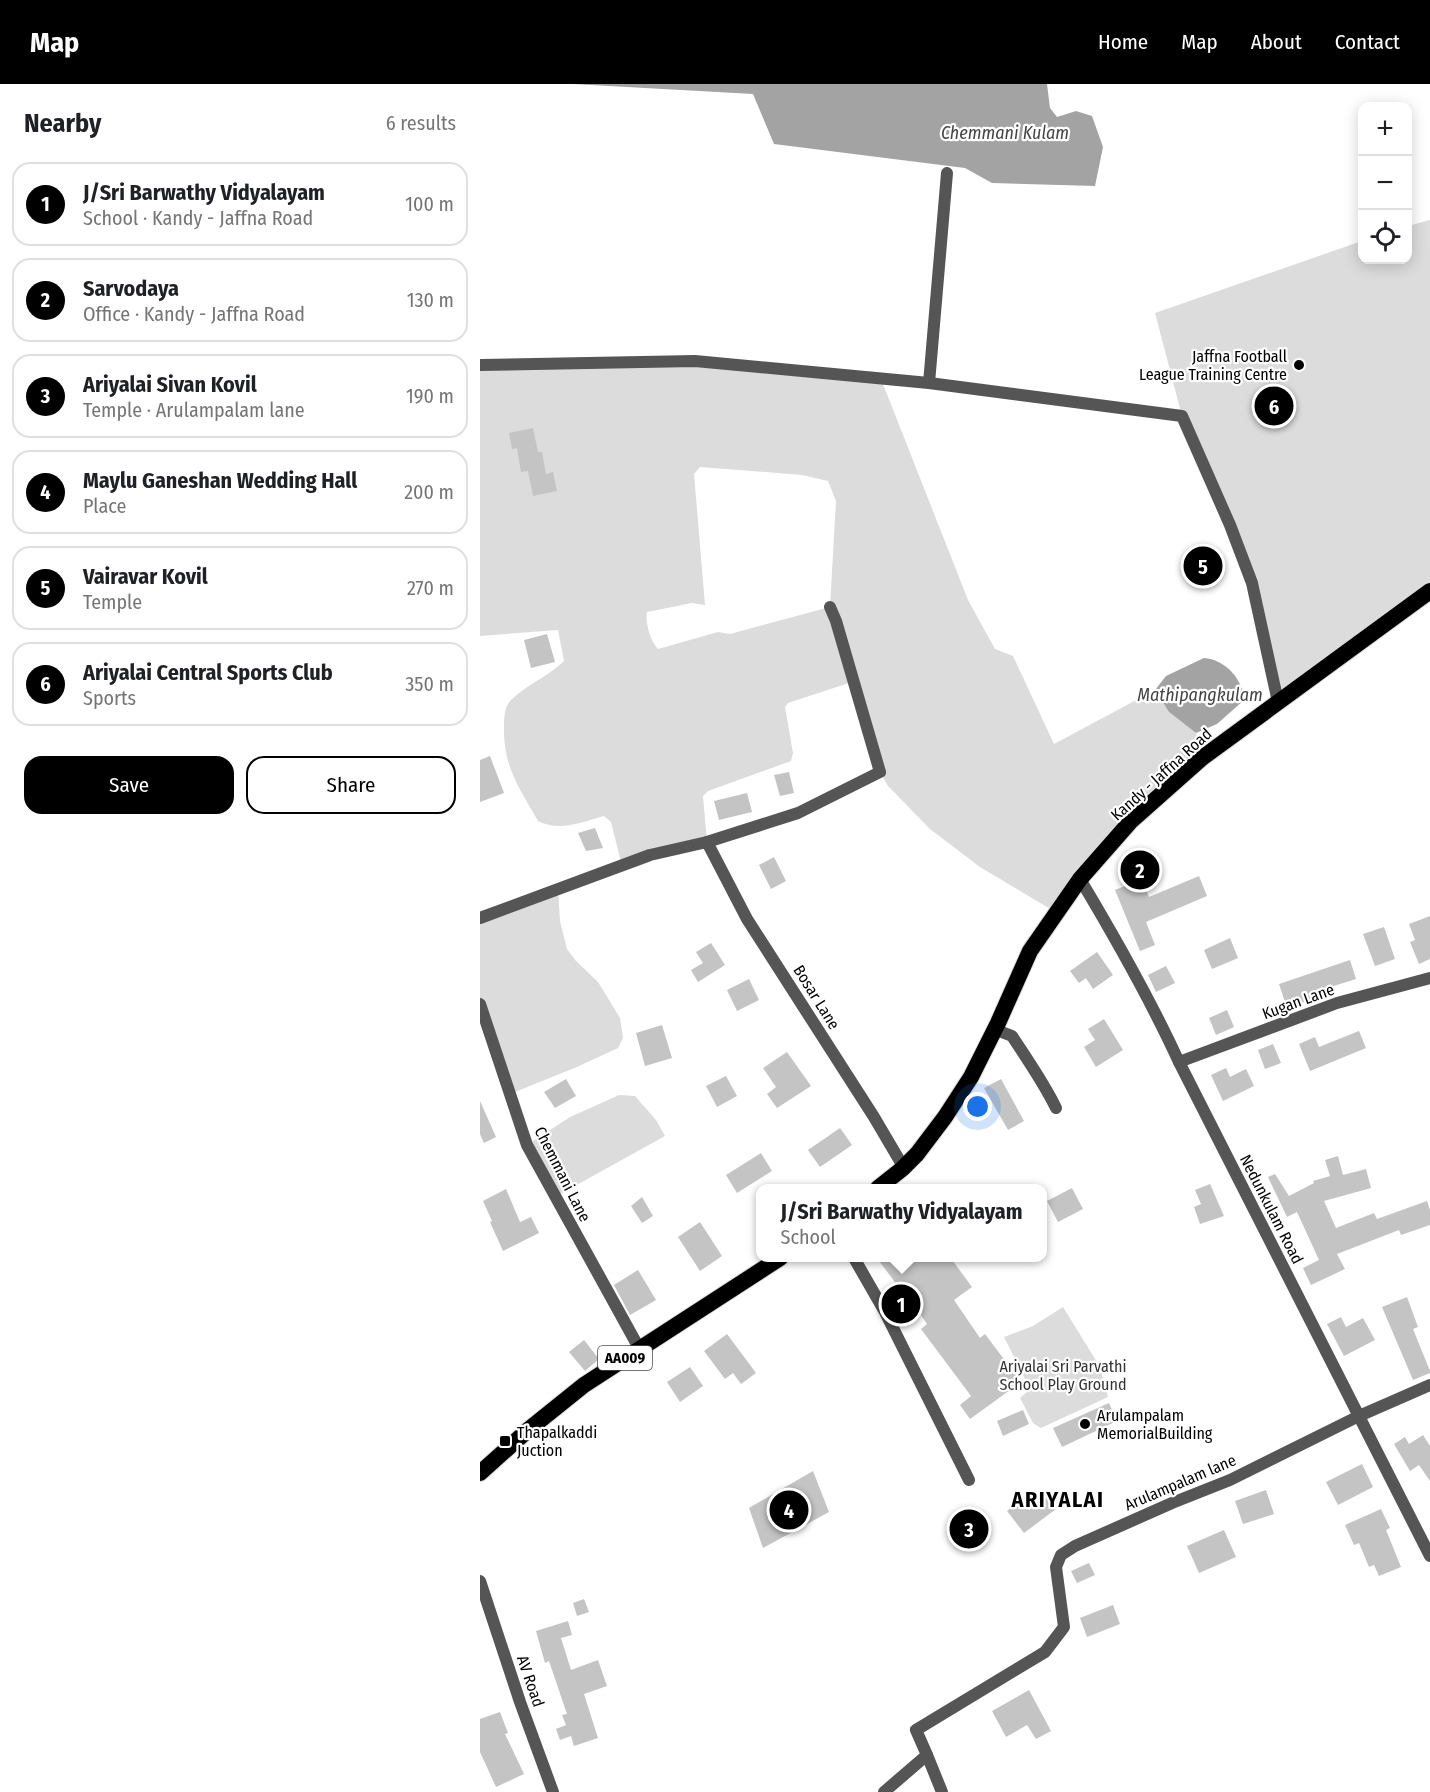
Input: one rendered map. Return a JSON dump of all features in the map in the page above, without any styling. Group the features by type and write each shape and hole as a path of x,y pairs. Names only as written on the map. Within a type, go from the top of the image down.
{"highway":[{"name":"Kandy - Jaffna Road","path":"883,1184 904,1168 928,1142 945,1118 971,1077 1030,951 1080,879 1131,821 1202,758 1430,591"},
{"name":"AA009","path":"480,1473 528,1430 584,1385 773,1262"}],"street":[{"path":"929,383 947,173"},
{"path":"480,365 695,361 929,383 1182,416 1230,525 1252,583 1278,702"},
{"path":"480,918 650,855 707,842 798,813 880,772 836,621 830,608"},
{"name":"Bosar Lane","path":"707,842 747,919 874,1117 904,1168"},
{"name":"Nedunkulam Road","path":"1080,879 1157,1015 1430,1556"},
{"name":"Kugan Lane","path":"1179,1062 1337,1003 1430,978"},
{"name":"Chemmani Lane","path":"480,1004 526,1145 639,1348"},
{"path":"994,1029 1012,1035 1048,1090 1056,1108"},
{"path":"857,1262 885,1312 969,1479"},
{"path":"1359,1416 1430,1385"},
{"name":"Arulampalam lane","path":"927,1755 916,1730 1045,1652 1064,1627 1056,1567 1061,1555 1075,1546 1158,1509 1230,1480 1359,1416"},
{"name":"AV Road","path":"480,1581 553,1792"},
{"path":"884,1792 927,1755 942,1792"}],"green space":[{"name":"Jaffna Football League Training Centre","path":"1430,220 1430,591 1278,702 1252,583 1182,416 1155,313 1358,242 1358,264 1412,264 1412,225"},
{"path":"695,361 881,379 968,600 995,649 1013,656 1054,744 1155,690 1169,712 1196,733 1202,758 1131,821 1057,913 980,867 930,829 888,786 880,772 852,682 788,703 785,707 793,753 791,761 708,791 703,796 707,842 622,866 611,822 604,816 563,826 538,821 509,765 504,740 505,715 507,705 511,700 564,661 558,630 480,636 480,365","holes":["700,467 802,475 828,481 836,501 830,607 730,634 718,632 658,649 649,631 647,612 692,603 705,605 694,474"]},
{"path":"558,890 560,921 567,949 598,982 620,1018 623,1038 618,1048 510,1094 480,1004 480,918"},
{"path":"619,1095 635,1096 656,1120 665,1136 555,1197 527,1145 570,1117"},
{"name":"Ariyalai Sri Parvathi School Play Ground","path":"1063,1307 1100,1367 1108,1397 1041,1428 1033,1423 1020,1398 1028,1391 1027,1383 1004,1337 1033,1326"}],"water":[{"name":"Chemmani Kulam","path":"573,84 1047,84 1050,108 1057,117 1076,111 1092,116 1103,147 1095,186 992,183 965,168 774,144 753,94"},
{"name":"Mathipangkulam","path":"1204,658 1219,662 1232,672 1241,686 1243,701 1217,724 1196,733 1169,712 1155,690 1166,676"}],"building":[{"path":"533,428 538,452 542,452 546,474 553,472 557,491 533,496 528,471 521,472 517,448 512,449 509,433"},
{"path":"547,634 555,662 531,668 524,640"},
{"path":"490,756 504,793 480,802 480,760"},
{"path":"789,772 794,793 780,796 774,775"},
{"path":"747,793 752,812 719,820 714,801"},
{"path":"595,828 603,848 586,851 578,833"},
{"path":"774,857 786,881 771,889 759,865"},
{"path":"1199,876 1207,896 1146,922 1155,945 1140,951 1115,890 1142,879 1149,897"},
{"path":"1430,916 1430,959 1419,964 1410,942 1415,940 1409,924"},
{"path":"1384,927 1395,959 1375,966 1363,934"},
{"path":"1230,938 1238,958 1212,969 1204,950"},
{"path":"711,943 725,965 698,982 691,970 703,963 696,952"},
{"path":"1097,952 1113,975 1093,989 1086,978 1079,983 1070,971"},
{"path":"1350,960 1356,979 1321,990 1323,995 1287,1008 1279,984"},
{"path":"1166,966 1175,983 1156,992 1148,975"},
{"path":"749,979 759,1000 737,1011 727,990"},
{"path":"1227,1010 1234,1027 1216,1035 1209,1018"},
{"path":"1104,1019 1123,1050 1096,1067 1084,1047 1095,1040 1088,1029"},
{"path":"662,1025 672,1058 645,1066 636,1033"},
{"path":"1359,1031 1366,1048 1310,1071 1299,1044 1315,1037 1319,1047"},
{"path":"1273,1044 1281,1063 1265,1069 1258,1050"},
{"path":"787,1052 811,1086 777,1108 767,1094 776,1087 763,1068"},
{"path":"1226,1068 1230,1077 1246,1069 1254,1086 1223,1101 1211,1075"},
{"path":"726,1076 737,1096 717,1107 706,1086"},
{"path":"566,1079 576,1096 555,1108 544,1092"},
{"path":"1001,1079 1024,1121 1008,1130 984,1088"},
{"path":"480,1101 496,1137 484,1143 480,1134"},
{"path":"840,1128 852,1145 820,1167 808,1150"},
{"path":"761,1153 772,1171 737,1193 726,1175"},
{"path":"1338,1156 1343,1175 1366,1169 1371,1188 1324,1201 1336,1228 1374,1213 1377,1219 1427,1201 1430,1210 1430,1225 1401,1235 1399,1230 1337,1254 1345,1269 1311,1285 1303,1268 1319,1260 1297,1212 1287,1217 1268,1177 1275,1174 1289,1196 1314,1183 1313,1181 1330,1176 1325,1160"},
{"path":"1210,1184 1224,1216 1200,1224 1194,1207 1201,1204 1195,1190"},
{"path":"1072,1188 1083,1209 1058,1222 1047,1201"},
{"path":"506,1189 520,1222 531,1217 539,1233 503,1251 483,1201"},
{"path":"642,1197 653,1216 642,1223 631,1206"},
{"path":"700,1222 722,1256 700,1271 678,1237"},
{"path":"880,1262 954,1262 972,1287 954,1300 980,1338 985,1334 1021,1382 970,1419 960,1405 971,1396 921,1329 927,1324 903,1288 901,1290"},
{"path":"638,1270 656,1300 630,1315 614,1285"},
{"path":"1407,1297 1418,1327 1413,1329 1430,1371 1413,1380 1382,1307"},
{"path":"1341,1317 1346,1327 1363,1318 1375,1340 1344,1356 1327,1324"},
{"path":"727,1334 756,1373 741,1384 733,1373 725,1379 704,1351"},
{"path":"584,1340 599,1359 585,1371 569,1352"},
{"path":"690,1367 703,1386 680,1402 667,1382"},
{"name":"Arulampalam MemorialBuilding","path":"1109,1403 1117,1421 1062,1447 1053,1428"},
{"path":"1023,1410 1029,1424 1003,1436 997,1421"},
{"path":"1423,1435 1430,1446 1430,1481 1419,1465 1410,1471 1394,1444 1405,1437 1409,1444"},
{"path":"1362,1464 1373,1487 1338,1505 1326,1482"},
{"path":"813,1471 829,1512 763,1548 749,1508"},
{"path":"1266,1490 1274,1514 1243,1524 1235,1501"},
{"path":"1046,1496 1056,1509 1024,1533 1007,1511 1021,1500 1029,1510"},
{"path":"1381,1509 1390,1528 1386,1530 1401,1567 1379,1576 1374,1565 1369,1567 1359,1543 1354,1545 1345,1525"},
{"path":"1224,1530 1236,1557 1199,1573 1187,1546"},
{"path":"1089,1563 1095,1575 1077,1583 1071,1571"},
{"path":"584,1599 589,1612 577,1616 573,1603"},
{"path":"1113,1605 1120,1624 1087,1637 1080,1618"},
{"path":"568,1621 572,1635 561,1638 571,1670 598,1660 607,1686 584,1694 598,1738 574,1746 571,1736 560,1740 556,1729 566,1725 562,1715 567,1714 549,1661 545,1663 536,1631"},
{"path":"1029,1690 1051,1731 1036,1739 1027,1725 1006,1737 992,1711"},
{"path":"500,1712 508,1733 505,1734 524,1774 496,1787 480,1752 480,1719"}],"place":[{"name":"Jaffna Football League Training Centre","path":"1299,365"},
{"name":"Ariyalai Central Sports Club","path":"1274,406"},
{"name":"Vairavar Kovil","path":"1203,566"},
{"name":"Sarvodaya","path":"1140,870"},
{"name":"J/Sri Barwathy Vidyalayam","path":"901,1304"},
{"name":"Arulampalam MemorialBuilding","path":"1085,1424"},
{"name":"Thapalkaddi Juction","path":"505,1441"},
{"name":"Maylu Ganeshan Wedding Hall","path":"789,1510"},
{"name":"Ariyalai Sivan Kovil","path":"969,1529"}],"district":[{"name":"ARIYALAI","path":"1058,1499"}]}
